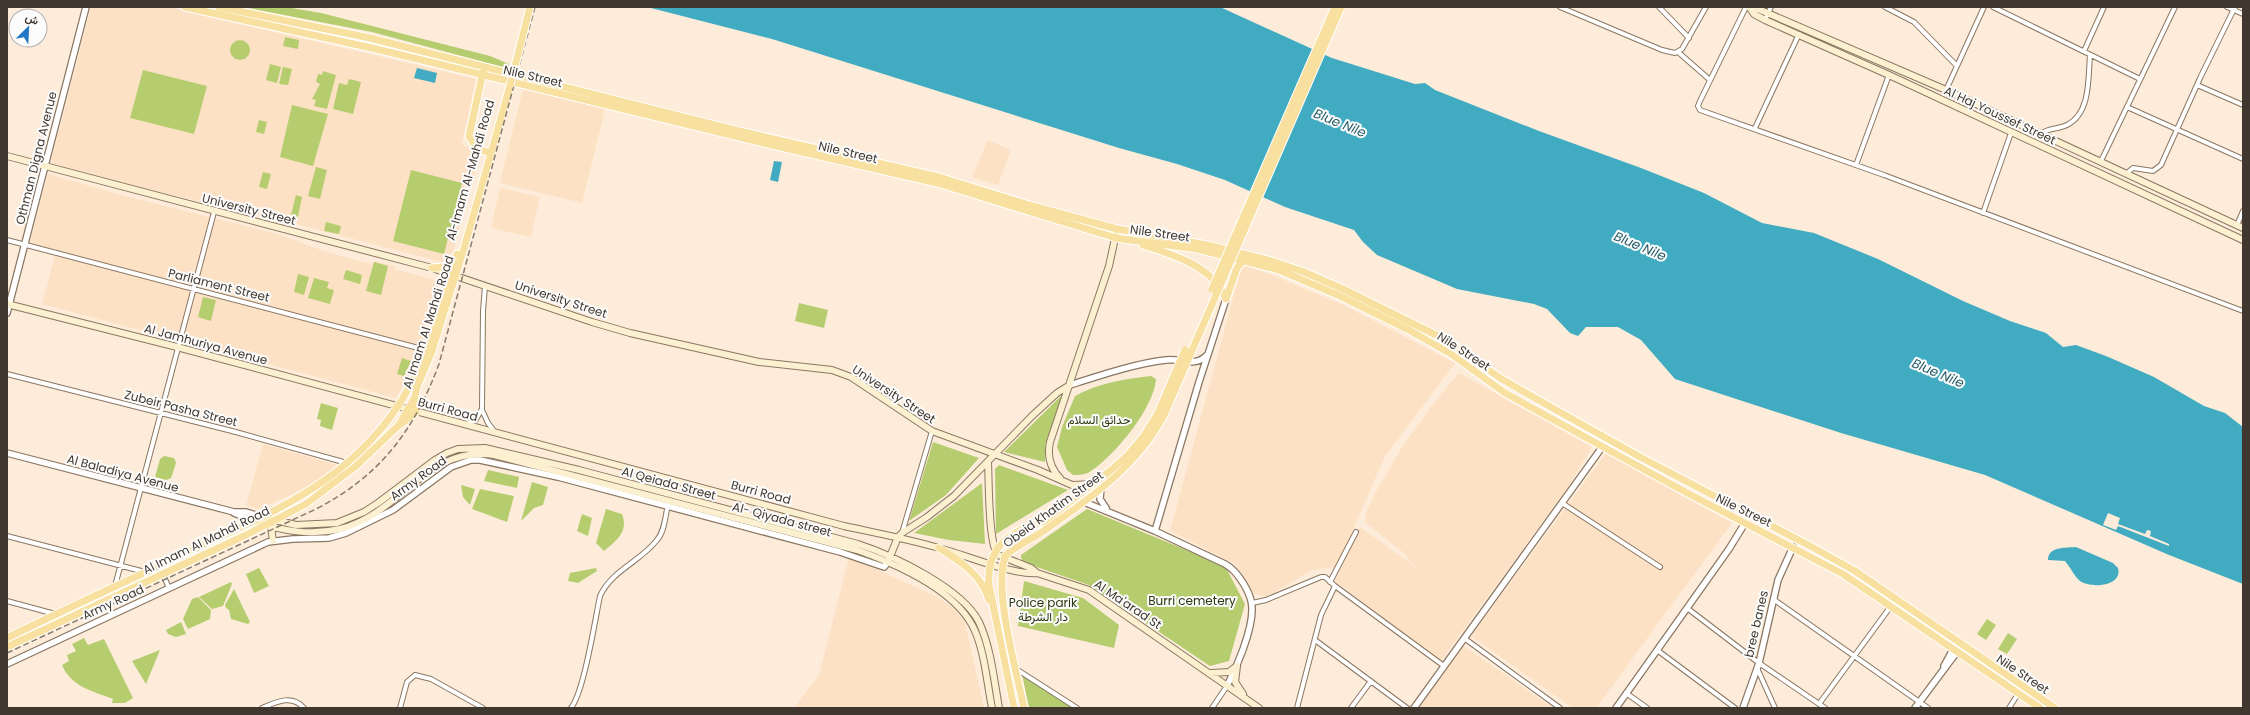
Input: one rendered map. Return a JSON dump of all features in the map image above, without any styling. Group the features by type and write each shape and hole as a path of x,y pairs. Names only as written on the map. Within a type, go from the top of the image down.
{"main road":[{"name":"Nile Street","path":"185,7 344,42 937,183 1116,238 1197,249 1279,270 1319,287 1409,330 1451,354 1505,393 1745,523 1843,574 2040,708"},
{"name":"Nile Street","path":"219,7 370,38 735,130 939,177 1029,206 1117,229 1232,251 1278,263 1325,281 1446,340 1500,378 1608,439 1855,571 2055,708"},
{"path":"508,86 527,7"},
{"path":"508,86 530,7"},
{"path":"1161,414 1335,7"},
{"path":"1161,414 1341,7"},
{"name":"Al Haj Youssef Street","path":"1748,7 1768,13 1946,90 2240,226"},
{"name":"Al Haj Youssef Street","path":"1758,10 1765,20 1889,75 2243,240"},
{"path":"484,67 468,132 474,146 489,153"},
{"name":"Al-Imam Al-Mahdi Road","path":"7,638 254,521 302,496 349,463 370,443 398,406 426,350 453,275 456,260 508,86"},
{"path":"2037,144 2041,134"},
{"name":"Al Imam Al Mahdi Road","path":"7,647 270,524 326,490 356,466 413,411 417,387 432,351 489,153"},
{"name":"University Street","path":"7,156 214,212 432,268 592,322 671,343 759,362 832,370 851,378 932,431 1038,470 1075,486 1093,484"},
{"path":"1062,481 1053,471 1048,451 1109,266 1117,229"},
{"path":"1136,241 1173,255 1200,269 1222,288 1226,299"},
{"path":"432,268 443,267 456,260"},
{"path":"1226,299 1237,268 1243,261"},
{"name":"Al Jamhuriya Avenue","path":"8,305 177,347 398,406"},
{"path":"887,561 900,535 936,511 988,462 1057,393 1070,385"},
{"name":"Burri Road","path":"398,406 844,526 900,535 1002,567"},
{"name":"Obeid Khatim Street","path":"1014,708 989,584 990,563 994,550 1006,540 1024,529 1037,526 1046,520 1093,484 1128,455 1161,414"},
{"name":"Obeid Khatim Street","path":"1024,708 1004,609 1002,567 1004,559 1012,550 1084,502 1126,467 1144,448 1161,414"},
{"name":"Al Qeiada Street","path":"262,517 270,524 321,525 337,523 351,518 378,503 435,460 458,449 485,448 577,476 858,544 887,561 937,583 971,610 984,636 999,708"},
{"path":"988,462 994,550"},
{"name":"Al- Qiyada street","path":"577,476 668,503 857,550 887,561 934,588 958,606 966,615 978,638 992,708"},
{"path":"254,521 270,524 273,541"},
{"path":"939,548 964,564 975,575 988,596 996,618"},
{"name":"Al Ma'arad St","path":"994,550 1004,559 1089,590 1260,708"},
{"name":"Al Ma'arad St","path":"1002,567 1029,573 1037,572"},
{"path":"1208,672 1222,674 1237,666"},
{"path":"1237,666 1235,682 1250,701"}],"street":[{"name":"Othman Digna Avenue","path":"7,314 8,305 46,166 86,7"},
{"path":"1560,7 1662,50 1678,52 1710,80"},
{"path":"1573,12 1575,7"},
{"path":"1658,7 1689,38"},
{"path":"1678,52 1689,38 1706,7"},
{"path":"1748,7 1710,80 1698,106 1700,110 1755,128 1856,165 2243,311"},
{"path":"1765,20 1772,7"},
{"path":"1885,7 1914,22 1957,66"},
{"path":"1946,90 1984,7"},
{"path":"1993,7 2140,79"},
{"path":"2084,51 2104,7"},
{"path":"2101,161 2175,7"},
{"path":"2226,7 2243,14"},
{"path":"2127,173 2133,168 2153,171 2158,169 2178,130 2197,85 2234,9"},
{"path":"1755,128 1799,34"},
{"path":"2041,134 2048,129 2065,126 2074,121 2080,113 2086,94 2090,55"},
{"path":"1856,165 1889,75"},
{"path":"2197,85 2243,105"},
{"path":"2127,107 2243,159"},
{"path":"1983,213 2011,133"},
{"path":"2240,226 2243,211"},
{"path":"115,587 177,347 214,212"},
{"name":"Parliament Street","path":"7,240 426,350"},
{"path":"485,286 483,311 482,409 488,423 496,433"},
{"path":"1155,531 1226,299"},
{"path":"1070,385 1100,375 1163,360 1184,360 1194,364 1202,360 1208,354"},
{"name":"Zubeir Pasha Street","path":"7,374 349,463"},
{"path":"464,424 475,421 482,409"},
{"path":"900,535 932,431"},
{"path":"1414,708 1608,439"},
{"name":"Al Baladiya Avenue","path":"7,453 234,512"},
{"name":"Army Road","path":"7,664 273,541 329,538 346,533 393,510 446,469 471,460 577,476"},
{"path":"1101,487 1100,499 1102,505 1107,510"},
{"path":"1084,502 1107,510 1155,531 1229,566 1238,577 1252,603 1251,618 1237,666 1227,686 1212,708"},
{"path":"571,708 584,671 600,596 611,578 658,540 668,503"},
{"path":"1562,503 1660,567"},
{"path":"234,512 246,512 262,517"},
{"path":"234,512 254,521"},
{"path":"1616,708 1745,523"},
{"path":"1330,582 1356,532"},
{"path":"7,536 146,572"},
{"name":"bree banes","path":"1743,708 1758,665 1772,598 1778,580 1793,547"},
{"path":"159,566 169,588"},
{"path":"1252,603 1266,600 1321,577 1330,582 1444,666"},
{"path":"1297,708 1322,615 1335,586"},
{"path":"1772,598 1855,655 1928,708"},
{"path":"7,601 56,614"},
{"path":"1820,704 1891,606"},
{"path":"1687,608 1758,665 1825,708"},
{"path":"1464,638 1560,708"},
{"path":"1315,640 1407,708"},
{"path":"1915,708 1960,644"},
{"path":"1657,650 1735,708"},
{"path":"1758,665 1775,708"},
{"path":"1016,669 1077,708"},
{"path":"400,708 408,682 415,675 431,679 483,708"},
{"path":"1351,708 1371,681"},
{"path":"1626,693 1647,708"},
{"path":"2009,708 2018,694"},
{"path":"262,708 287,699 294,701 304,708"}],"shaded area":[{"path":"91,7 167,7 476,79 462,144 480,155 451,259 445,263 300,225 50,166"},
{"path":"523,89 605,109 582,203 500,183"},
{"path":"988,140 1011,150 998,185 972,177"},
{"path":"48,174 129,197 281,235 324,251 363,262 373,264 374,261 395,266 395,269 439,281 435,307 418,357 396,398 42,304 55,255 29,247"},
{"path":"500,188 540,197 531,237 491,228"},
{"path":"1242,265 1272,275 1343,305 1455,363 1384,458 1337,567 1312,570 1267,597 1253,594 1244,576 1234,563 1170,531"},
{"path":"1459,373 1592,447 1566,490 1440,662 1335,581 1360,527 1432,579 1411,563 1405,554 1365,522 1366,513 1377,490 1402,447 1430,408"},
{"path":"263,444 337,465 321,478 301,490 260,509 246,506"},
{"path":"1606,453 1732,523 1596,708 1573,708 1471,636"},
{"path":"849,557 938,597 953,608 965,622 984,708 794,708 819,675"},
{"path":"1462,645 1553,708 1417,708"}],"green space":[{"path":"243,7 286,7 321,13 490,56 509,64 510,69 372,32"},
{"path":"285,37 299,40 298,49 283,46"},
{"path":"240,40 247,43 250,50 247,57 240,60 233,57 230,50 233,43"},
{"path":"270,64 281,67 277,83 266,80"},
{"path":"283,67 292,69 288,85 279,84"},
{"path":"143,70 207,86 194,134 130,118"},
{"path":"323,71 336,75 327,109 314,106 316,100 312,99 320,84 316,82 318,74 322,75"},
{"path":"349,79 361,82 353,114 333,109 339,83 347,85"},
{"path":"292,105 328,114 313,166 280,157"},
{"path":"259,120 267,122 264,134 256,132"},
{"path":"316,167 327,170 320,199 308,196"},
{"path":"411,170 462,183 444,254 393,241"},
{"path":"263,172 271,174 267,189 259,187"},
{"path":"296,195 302,197 298,217 291,215"},
{"path":"326,222 341,226 339,234 324,231"},
{"path":"374,262 388,266 381,295 366,291"},
{"path":"346,270 362,275 360,284 343,279"},
{"path":"298,274 309,277 304,295 294,292"},
{"path":"314,278 329,282 327,288 334,290 330,304 308,298"},
{"path":"203,297 216,300 211,321 198,317"},
{"path":"799,303 828,310 824,328 795,321"},
{"path":"402,358 411,361 404,376 397,374"},
{"name":"حدائق السلام","path":"1151,376 1156,379 1154,391 1141,417 1122,443 1101,464 1089,472 1073,475 1067,470 1057,447 1062,427 1075,396 1112,382"},
{"name":"حدائق السلام","path":"1063,394 1045,445 1045,462 1004,452"},
{"path":"321,403 338,408 332,430 320,426 321,420 317,419"},
{"path":"933,442 979,458 946,495 909,521"},
{"path":"164,456 174,458 176,463 171,478 166,480 155,477 160,459"},
{"path":"999,465 1068,490 996,534 995,469"},
{"path":"488,470 519,477 517,488 484,481"},
{"path":"532,482 548,487 543,505 534,508 521,521"},
{"path":"982,483 985,544 949,540 914,533"},
{"path":"461,485 475,489 470,505 463,497"},
{"path":"480,489 514,496 507,522 472,509"},
{"path":"606,509 622,514 624,526 623,531 617,540 604,551 596,543"},
{"name":"Burri cemetery","path":"1087,509 1225,566 1245,604 1229,661 1210,666 1089,585 1022,562 1021,555"},
{"path":"582,514 592,518 588,536 577,531"},
{"path":"259,568 269,586 254,593 246,574"},
{"path":"596,568 597,571 578,583 568,581 570,573"},
{"name":"Police parik دار الشرطة","path":"1024,581 1083,598 1119,625 1114,648 1018,626"},
{"path":"231,582 232,584 223,606 212,609 199,597"},
{"path":"234,589 250,622 248,624 231,619 229,610 226,608 225,605"},
{"path":"198,597 211,610 210,619 188,629 183,619 192,599"},
{"path":"1987,619 1996,625 1986,640 1977,634"},
{"path":"181,622 186,634 176,637 168,634 166,630"},
{"path":"2008,633 2017,639 2007,654 1998,649"},
{"path":"84,638 88,645 104,639 133,698 125,703 112,703 113,699 83,687 66,672 62,665 69,661 67,655 76,651 72,644"},
{"path":"160,650 146,684 132,661"},
{"path":"1022,674 1074,708 1029,708"}],"water":[{"name":"Blue Nile","path":"647,7 1220,7 1332,58 1415,84 1425,83 1435,90 1704,193 1762,223 1814,233 1878,259 1963,301 2010,321 2046,333 2063,347 2076,345 2106,356 2154,377 2204,406 2225,413 2243,427 2243,584 2169,555 1985,475 1841,433 1675,379 1641,340 1618,327 1586,327 1578,336 1570,333 1547,309 1534,304 1457,289 1377,255 1363,242 1354,230 1285,207 1225,180 772,39"},
{"path":"417,68 437,73 435,83 414,78"},
{"path":"774,161 782,162 778,182 770,180"},
{"path":"2076,547 2113,563 2118,568 2116,579 2105,584 2091,585 2080,581 2065,561 2048,560 2049,555 2054,550"}],"pier":[{"path":"2108,513 2120,518 2118,524 2145,534 2147,530 2151,531 2150,536 2169,544 2169,546 2118,526 2116,530 2103,525"}],"railway":[{"path":"7,653 316,509 339,496 359,482 392,449 406,431 418,410 439,364 535,7"}]}
